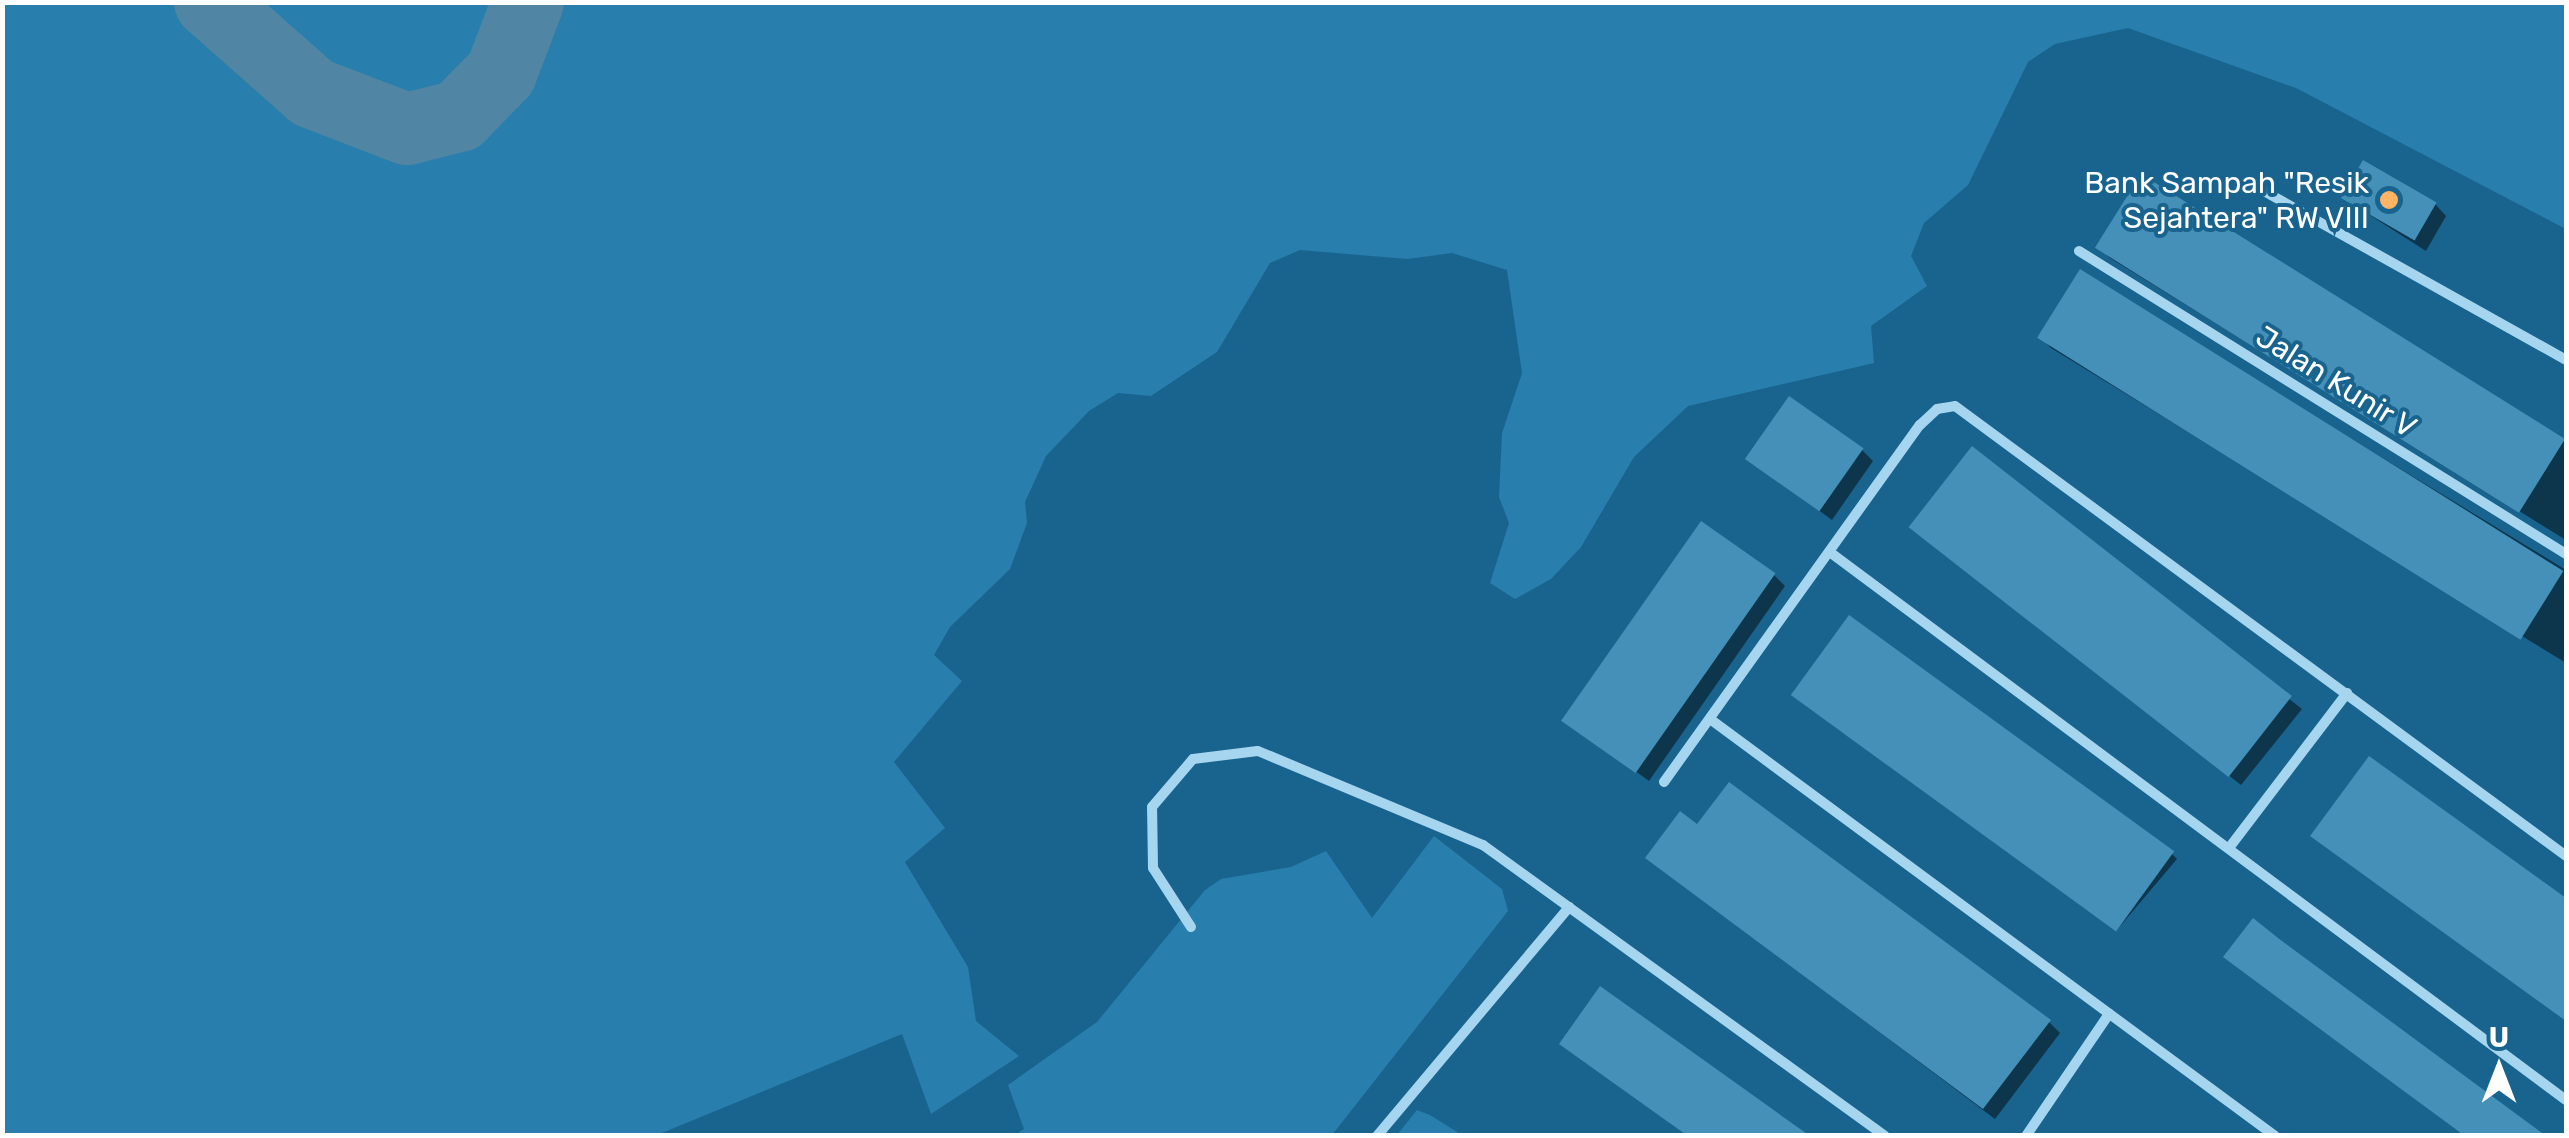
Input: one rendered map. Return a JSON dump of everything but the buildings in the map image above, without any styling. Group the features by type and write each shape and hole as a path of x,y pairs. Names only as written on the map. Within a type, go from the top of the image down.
{"street":[{"path":"2246,181 2566,360"},
{"name":"Jalan Kunir V","path":"2079,251 2566,554"},
{"path":"1664,782 1920,425 1937,408 1955,406 2566,856"},
{"path":"1831,552 2566,1100"},
{"path":"2229,848 2347,693"},
{"path":"1710,719 2275,1136"},
{"path":"1190,927 1154,868 1152,806 1193,758 1258,751 1483,845 1885,1136"},
{"path":"1377,1136 1568,906"},
{"path":"2026,1136 2110,1014"}],"shaded area":[{"path":"2,3 2566,3 2566,229 2296,88 2128,28 2055,44 2028,62 1968,185 1924,223 1911,256 1927,286 1871,326 1874,363 1688,406 1634,457 1581,547 1551,579 1515,599 1490,583 1509,523 1499,497 1502,433 1522,373 1507,270 1452,253 1407,259 1300,250 1270,263 1217,352 1151,396 1118,393 1089,411 1046,456 1025,502 1027,523 1010,569 950,627 934,655 962,681 894,762 945,828 905,862 968,967 976,1021 1019,1056 931,1114 902,1034 657,1135 3,1135"},
{"path":"1434,836 1502,889 1508,911 1332,1135 1015,1135 1024,1129 1008,1085 1097,1022 1205,890 1221,879 1291,867 1326,851 1372,918"},
{"path":"1417,1110 1430,1115 1462,1135 1397,1135"}],"waterway":[{"path":"210,2 313,93 407,129 459,116 501,73 528,2"}],"place":[{"name":"Bank Sampah \"Resik Sejahtera\" RW VIII","path":"2389,200"}]}
